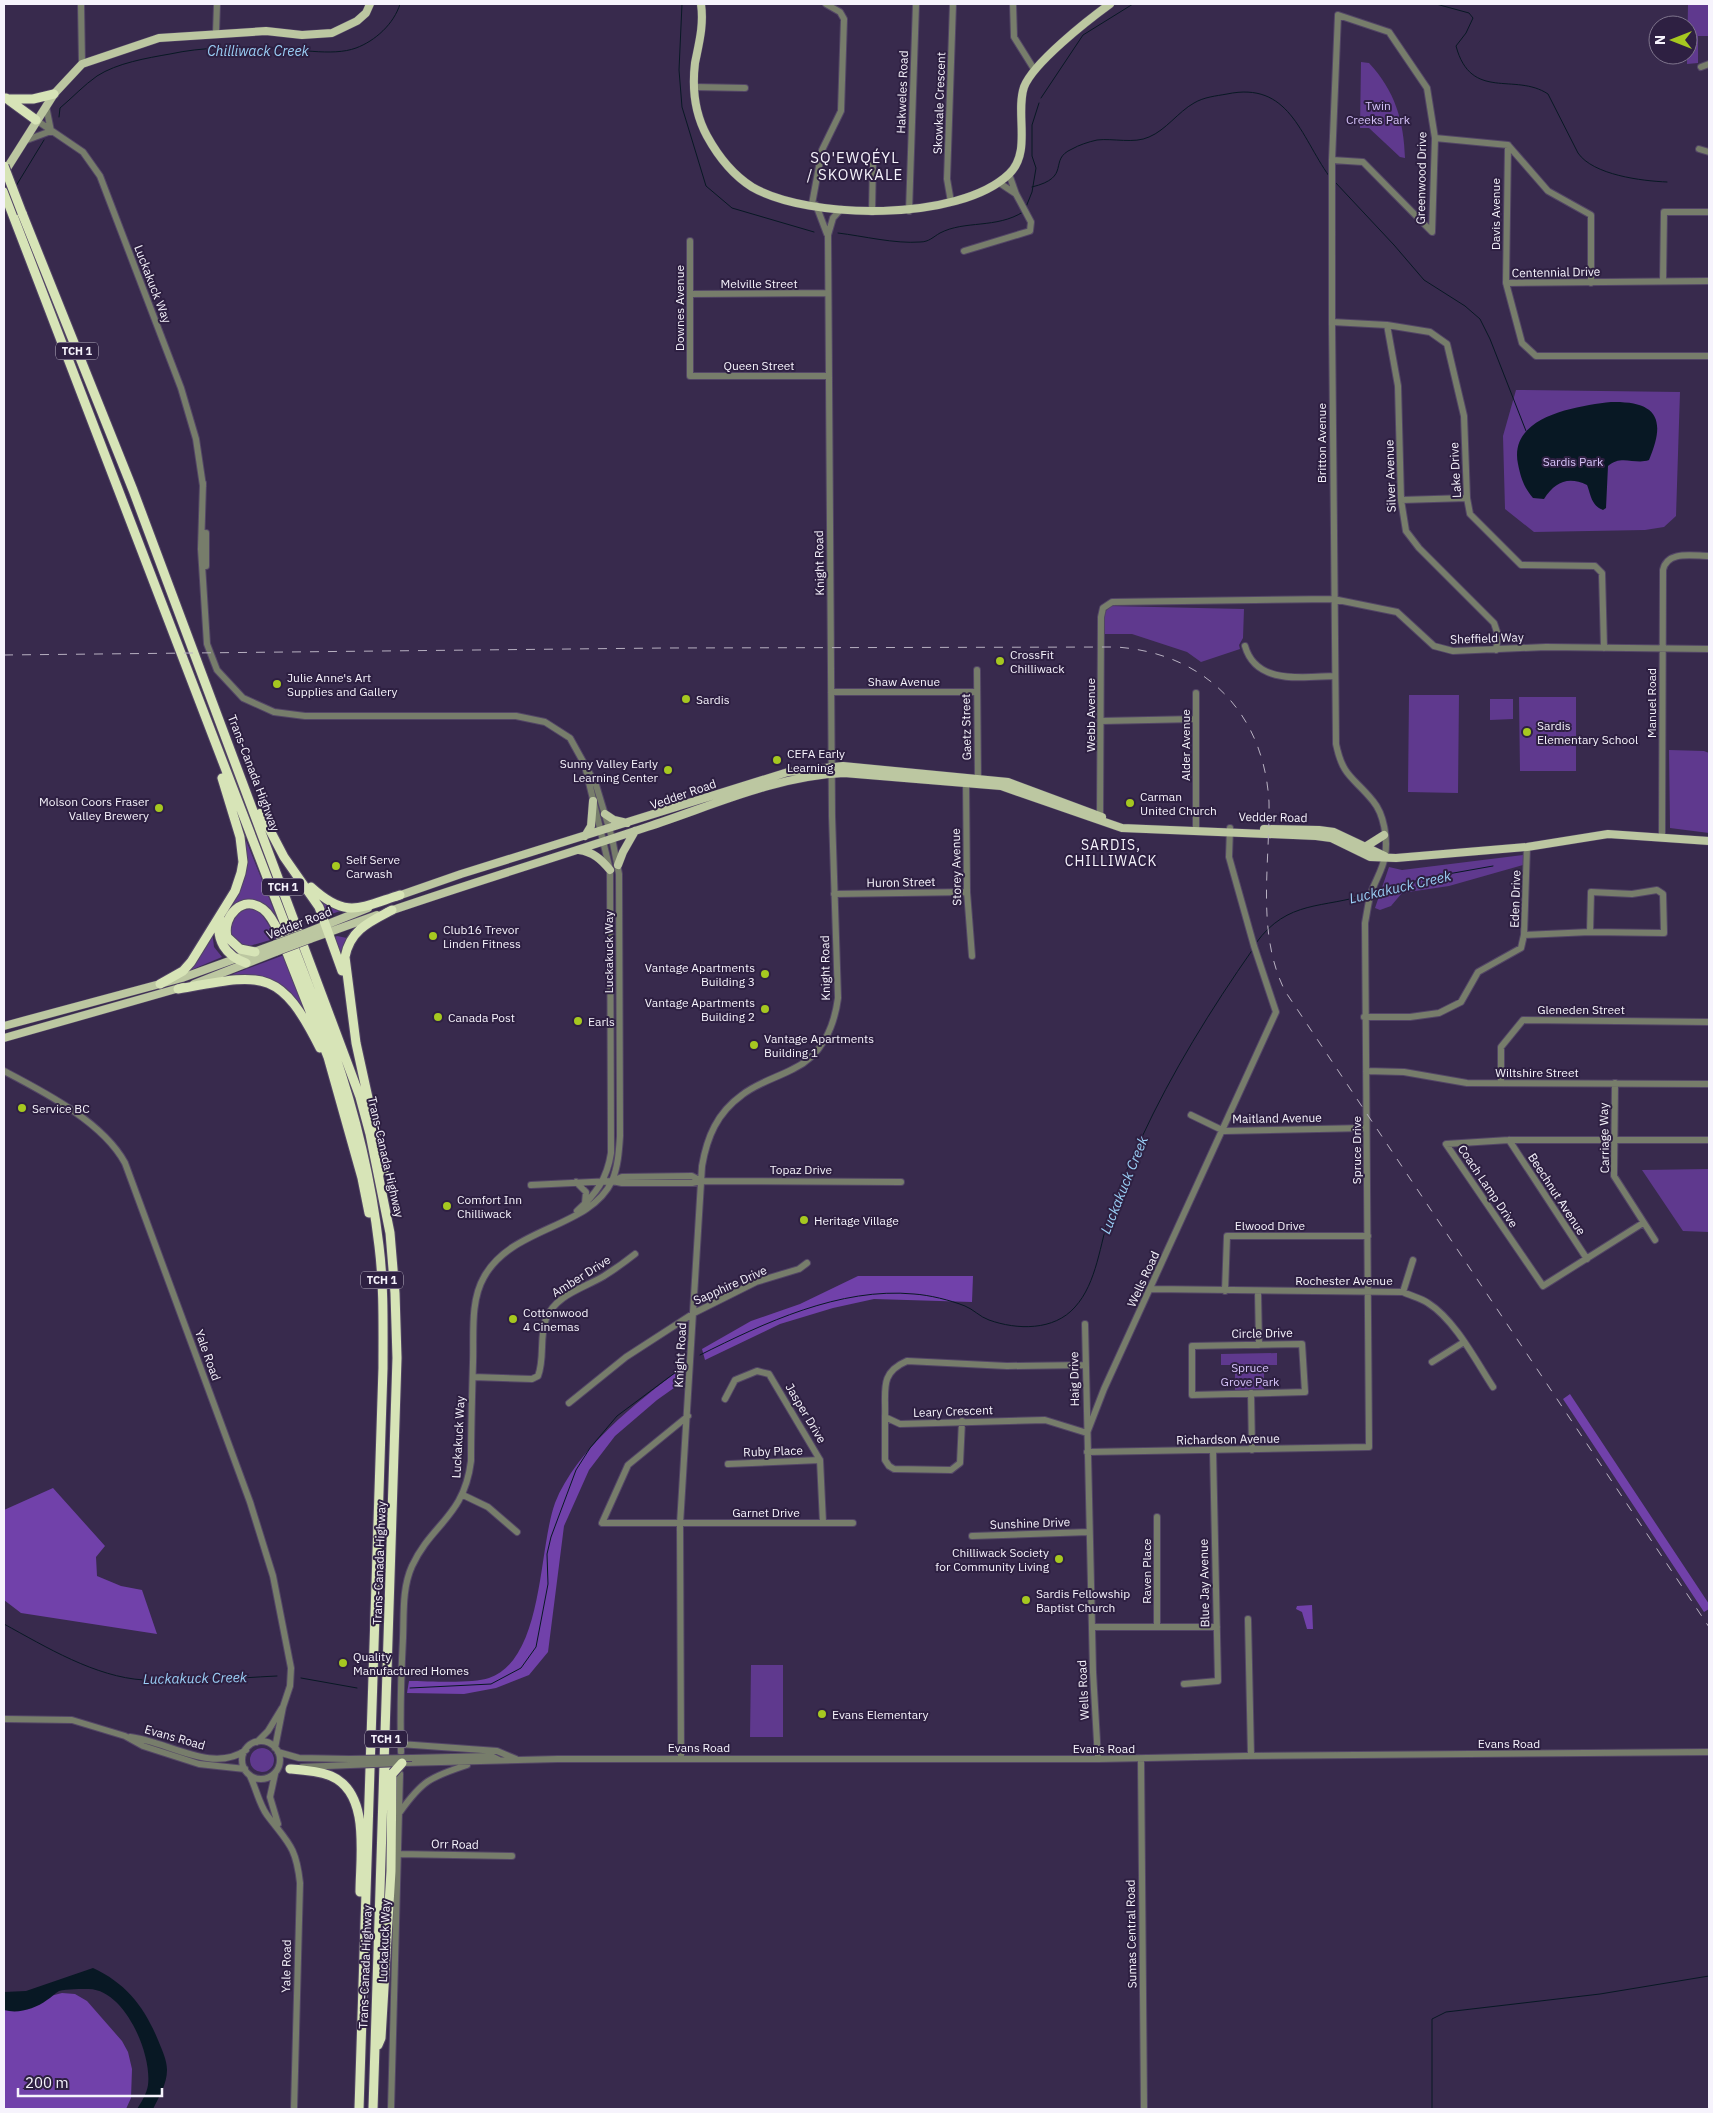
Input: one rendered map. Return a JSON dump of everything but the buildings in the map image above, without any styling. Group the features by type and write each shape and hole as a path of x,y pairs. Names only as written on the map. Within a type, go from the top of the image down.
{"highway":[{"path":"6,98 33,99 54,94"},
{"path":"6,98 36,120"},
{"name":"Trans-Canada Highway","path":"4,166 133,490 222,725 364,1111 384,1197 396,1293 397,1358 373,2109"},
{"name":"Trans-Canada Highway","path":"4,192 184,666 333,1049 349,1097 372,1198 381,1272 382,1396 359,2109"},
{"path":"160,984 183,971 191,962 222,913 239,882 242,850 224,785 184,666"},
{"path":"222,725 266,823 284,857 315,900 327,929 348,996"},
{"path":"298,875 322,897 341,908 359,908 400,895"},
{"path":"255,952 235,947 226,932 230,914 243,906 257,906 268,914 276,925 316,1024 333,1073 362,1178 381,1272"},
{"path":"392,910 363,925 348,944 345,957 348,996 356,1044 389,1199 393,1226 396,1293"},
{"path":"222,913 218,926 219,939 234,959 246,963"},
{"path":"178,989 241,978 270,984 284,993 297,1006 333,1073"},
{"path":"374,2055 381,2038 392,1872 396,1774 392,1761"},
{"path":"396,1774 402,1763"},
{"path":"290,1769 321,1774 337,1780 348,1788 358,1807 362,1994"}],"main road":[{"path":"4,173 54,94 82,64 159,38 266,31 302,35 332,33 357,21 366,13 370,4"},
{"path":"700,4 702,30 695,63 694,87 699,118 707,136 731,170 762,192 779,198 814,205 872,212 909,211 950,202 989,189 1009,174 1018,162 1024,88 1034,69 1110,4"},
{"name":"Vedder Road","path":"327,929 392,910 454,888 635,831 705,805 788,780 832,770"},
{"name":"Vedder Road","path":"4,1039 178,989 327,929 400,895 788,772 832,770 978,781 1000,786 1131,829 1319,830 1334,832 1385,856"},
{"path":"585,836 591,826 593,801"},
{"path":"605,814 614,820 629,823"},
{"name":"Vedder Road","path":"1100,819 1132,825 1196,827 1331,838 1370,857 1417,858 1527,847 1608,834 1662,836 1709,841"},
{"path":"618,864 622,852 635,831"},
{"path":"1365,847 1384,835"},
{"path":"577,849 593,854 601,859 610,870"},
{"name":"Vedder Road","path":"6,1025 160,984 255,952 277,948"}],"street":[{"path":"81,4 82,64"},
{"path":"216,4 216,33"},
{"path":"814,205 822,150 841,111 844,19 840,12 826,4"},
{"name":"Hakweles Road","path":"909,211 916,4"},
{"name":"Skowkale Crescent","path":"950,202 947,179 953,4"},
{"path":"1013,4 1014,37 1034,69"},
{"name":"Greenwood Drive","path":"1332,160 1363,162 1432,232 1435,138 1427,88 1389,32 1338,15"},
{"name":"Britton Avenue","path":"1338,15 1332,160 1333,599 1336,744 1338,756 1347,775 1368,794 1380,811 1385,856"},
{"path":"1701,67 1709,64"},
{"path":"694,87 745,88"},
{"path":"22,142 50,131 46,106"},
{"name":"Luckakuck Way","path":"36,120 83,152 100,176 181,388 196,439 202,483 206,549 204,602 207,644 217,670 236,692 257,706 274,712 306,716 498,716 532,718 545,722 570,738 585,764 596,785 605,814 605,830"},
{"path":"1435,138 1508,145 1548,191 1590,215 1591,283"},
{"name":"Davis Avenue","path":"1506,283 1508,145"},
{"path":"1699,149 1709,152"},
{"path":"872,212 873,160"},
{"path":"964,251 1030,230 1031,222 1016,194 1009,174"},
{"path":"998,182 1016,194"},
{"name":"Knight Road","path":"814,205 828,235"},
{"name":"Knight Road","path":"681,1758 680,1524 701,1181 706,1145 723,1113 747,1091 795,1068 815,1053 832,1027 838,998 832,770 828,235 832,218 841,209"},
{"path":"1663,281 1664,212 1709,212"},
{"name":"Downes Avenue","path":"690,241 690,376"},
{"name":"Centennial Drive","path":"1709,281 1506,283 1522,343 1536,356 1709,356"},
{"name":"Melville Street","path":"690,294 828,294"},
{"name":"Lake Drive","path":"1332,322 1387,325 1430,332 1446,344 1464,416 1467,498 1474,520 1521,565 1595,566 1600,569 1602,573 1604,648"},
{"name":"Silver Avenue","path":"1387,325 1398,386 1402,500 1406,530 1419,548 1494,622 1498,635 1496,650"},
{"name":"Queen Street","path":"690,376 829,376"},
{"path":"1402,500 1467,498"},
{"name":"Manuel Road","path":"1662,836 1663,570 1666,561 1673,556 1709,556"},
{"name":"Sheffield Way","path":"1103,608 1108,603 1116,601 1333,599 1397,612 1434,646 1445,650 1496,650 1537,647 1709,649"},
{"name":"Webb Avenue","path":"1100,819 1101,617 1103,608"},
{"path":"1245,646 1256,667 1270,674 1334,676"},
{"name":"Gaetz Street","path":"977,670 978,781"},
{"name":"Shaw Avenue","path":"831,692 976,692"},
{"name":"Alder Avenue","path":"1196,693 1196,827"},
{"path":"1101,721 1196,719"},
{"name":"Luckakuck Way","path":"401,1752 400,1695 407,1581 420,1553 454,1511 463,1496 468,1482 475,1304 483,1278 494,1261 509,1249 594,1204 612,1181 616,1169 620,1136 618,864 593,801 585,764"},
{"name":"Storey Avenue","path":"966,780 967,892 972,956"},
{"name":"Wells Road","path":"1098,1760 1092,1627 1087,1433 1104,1389 1224,1131 1276,1012 1254,946 1229,857 1230,830"},
{"name":"Luckakuck Way","path":"574,1215 603,1181 608,1169 611,1153 610,870 608,839"},
{"name":"Eden Drive","path":"1364,1017 1410,1017 1439,1013 1461,1002 1478,972 1521,948 1524,935 1527,847"},
{"name":"Spruce Drive","path":"1369,1447 1369,1292 1364,1017 1365,923 1371,893 1385,856"},
{"path":"1524,935 1590,932 1664,933 1663,894 1657,890 1632,894 1592,892 1590,932"},
{"name":"Huron Street","path":"834,894 967,892"},
{"name":"Gleneden Street","path":"1501,1083 1501,1047 1523,1020 1709,1022"},
{"name":"Yale Road","path":"4,1071 91,1124 118,1149 125,1163 250,1502 272,1576 290,1668 290,1686 283,1707 277,1750"},
{"name":"Wiltshire Street","path":"1366,1071 1404,1072 1467,1083 1709,1084"},
{"name":"Carriage Way","path":"1615,1083 1614,1176 1655,1240"},
{"name":"Maitland Avenue","path":"1191,1115 1224,1131 1366,1128"},
{"name":"Coach Lamp Drive","path":"1643,1223 1543,1286 1446,1144 1509,1140 1709,1140"},
{"name":"Beechnut Avenue","path":"1509,1140 1587,1259"},
{"name":"Topaz Drive","path":"531,1184 603,1181 622,1183 692,1183 701,1181 901,1182"},
{"path":"576,1182 586,1192 585,1204"},
{"name":"Elwood Drive","path":"1225,1291 1227,1236 1368,1236"},
{"name":"Amber Drive","path":"473,1377 532,1379 538,1376 541,1368 544,1326 554,1306 635,1254"},
{"path":"1403,1292 1412,1260"},
{"name":"Sapphire Drive","path":"569,1403 578,1398 626,1357 694,1313 756,1282 799,1269 807,1263"},
{"name":"Rochester Avenue","path":"1151,1289 1258,1292 1403,1292 1429,1303 1464,1342 1493,1387"},
{"path":"1258,1292 1258,1344"},
{"name":"Haig Drive","path":"1084,1324 1087,1433"},
{"path":"1432,1362 1464,1342"},
{"name":"Circle Drive","path":"1302,1344 1305,1392 1251,1393 1192,1395 1192,1346 1302,1344"},
{"path":"962,1422 960,1463 956,1467 951,1470 894,1469 885,1460 886,1377 894,1366 907,1361 1007,1366 1085,1364"},
{"name":"Jasper Drive","path":"725,1399 735,1380 757,1370 769,1374 820,1460 823,1523"},
{"path":"1251,1393 1252,1450"},
{"name":"Garnet Drive","path":"688,1416 628,1465 602,1522 680,1524 853,1523"},
{"name":"Leary Crescent","path":"885,1417 900,1424 1045,1420 1087,1433"},
{"name":"Richardson Avenue","path":"1087,1452 1369,1447"},
{"name":"Blue Jay Avenue","path":"1184,1684 1218,1681 1213,1451"},
{"name":"Ruby Place","path":"728,1464 820,1460"},
{"path":"463,1496 488,1507 517,1532"},
{"name":"Raven Place","path":"1157,1517 1157,1625"},
{"name":"Sunshine Drive","path":"972,1536 1089,1532"},
{"path":"1248,1619 1251,1756"},
{"path":"1092,1627 1157,1625 1217,1627"},
{"name":"Yale Road","path":"256,1742 268,1731 283,1707"},
{"name":"Evans Road","path":"4,1719 72,1720 211,1759 232,1758 246,1750"},
{"name":"Evans Road","path":"125,1736 143,1746 199,1764 232,1766 245,1769"},
{"path":"256,1742 266,1742 277,1750 280,1762 275,1774 260,1779 250,1776 245,1769 242,1759 246,1750 256,1742"},
{"path":"400,1744 497,1751 520,1760"},
{"name":"Evans Road","path":"277,1750 299,1758 349,1762"},
{"name":"Evans Road","path":"275,1774 290,1769 349,1762 392,1761 475,1763 499,1760 681,1758 1098,1760 1251,1756 1709,1752"},
{"name":"Evans Road","path":"392,1761 402,1763 491,1756 499,1760"},
{"name":"Sumas Central Road","path":"1140,1759 1144,2109"},
{"path":"399,1814 415,1791 431,1778 443,1772 475,1763"},
{"name":"Yale Road","path":"275,1774 270,1797 280,1828"},
{"name":"Luckakuck Way","path":"391,2109 400,1789 396,1774"},
{"name":"Yale Road","path":"250,1776 264,1809 280,1828 293,1850 298,1864 300,1883 294,2109"},
{"path":"400,1789 415,1791"},
{"name":"Orr Road","path":"398,1854 512,1856"}],"green space":[{"path":"1688,4 1709,4 1709,36 1698,36 1698,15 1688,15"},
{"name":"Twin Creeks Park","path":"1361,62 1369,63 1392,96 1403,131 1405,158 1400,157 1369,128 1360,128"},
{"name":"Sardis Park","path":"1516,390 1680,392 1676,516 1664,527 1645,530 1534,532 1505,509 1503,436"},
{"path":"1110,606 1244,609 1243,638 1239,645 1240,649 1201,662 1187,652 1132,634 1105,634 1105,612"},
{"path":"1409,695 1459,695 1458,793 1408,792"},
{"path":"1519,697 1576,697 1576,771 1520,771"},
{"path":"1490,699 1513,699 1513,719 1490,720"},
{"path":"1669,750 1704,751 1709,753 1709,833 1670,828"},
{"path":"240,825 281,928 257,904 228,909 238,891"},
{"path":"1523,855 1523,865 1449,886 1402,893 1391,906 1380,910 1375,908 1389,867 1402,870"},
{"path":"319,899 340,911 329,915"},
{"path":"246,909 253,909 261,913 277,938 246,947 233,940 231,923 236,914"},
{"path":"212,931 214,947 222,957 191,970 190,968"},
{"path":"335,937 347,938 341,956"},
{"path":"284,955 308,1016 292,996 277,986 234,977 233,974"},
{"path":"1709,1169 1709,1232 1683,1231 1642,1170"},
{"name":"Spruce Grove Park","path":"1277,1353 1277,1365 1264,1365 1264,1389 1235,1390 1235,1365 1221,1365 1221,1354"},
{"path":"751,1665 783,1665 783,1737 750,1737"},
{"path":"262,1748 267,1749 273,1755 273,1765 267,1771 262,1772 257,1771 251,1765 250,1760 251,1755 257,1749"}],"shaded area":[{"path":"858,1276 973,1276 972,1302 874,1299 833,1308 780,1324 705,1360 702,1349 751,1321 800,1304"},
{"path":"681,1369 681,1383 657,1400 615,1436 589,1470 564,1526 548,1652 529,1675 496,1688 464,1694 407,1693 409,1681 461,1682 482,1680 507,1667 520,1649 530,1627 550,1523 555,1503 565,1483 577,1464 609,1428 645,1396"},
{"path":"1570,1394 1709,1604 1709,1609 1704,1612 1563,1399"},
{"path":"53,1488 105,1546 96,1557 97,1576 121,1586 142,1590 157,1634 21,1613 4,1600 4,1510"},
{"path":"1312,1605 1313,1629 1307,1629 1302,1612 1296,1609 1297,1606"},
{"path":"62,1993 75,1994 87,2001 122,2041 128,2052 132,2069 131,2098 126,2109 4,2109 4,2008"}],"water":[{"path":"1611,402 1626,402 1638,405 1648,409 1654,415 1657,423 1657,433 1649,460 1623,460 1608,466 1606,508 1603,510 1594,503 1587,485 1580,482 1562,482 1553,488 1544,499 1533,498 1523,482 1518,464 1518,448 1524,435 1534,424 1548,416 1581,407"},
{"path":"93,1968 105,1974 125,1989 140,2007 153,2028 164,2055 167,2075 153,2109 137,2109 148,2085 146,2057 141,2041 125,2012 114,2000 102,1992 89,1989 59,1991 32,2008 21,2011 4,2010 4,1992 26,1991"}],"waterway":[{"name":"Chilliwack Creek","path":"59,117 60,108 87,83 105,71 123,64 152,57 207,49 279,48 325,52 346,51 363,45 383,31 393,18 400,4"},
{"path":"682,4 679,70 682,107 706,186 732,208 814,232"},
{"path":"1041,98 1083,35 1133,4"},
{"path":"1436,4 1469,13 1473,18 1466,33 1456,46 1463,63 1472,74 1483,80 1522,85 1548,94 1578,153 1585,161 1595,167 1606,172 1632,178 1667,182"},
{"path":"1032,187 1052,178 1065,153 1078,146 1097,140 1143,139 1161,130 1198,101 1214,96 1248,92 1265,96 1279,103 1300,129 1329,176"},
{"path":"1026,207 1032,192 1036,168 1032,156 1032,125 1039,103"},
{"name":"Chilliwack Creek","path":"16,186 44,140"},
{"path":"1335,182 1424,280 1465,306 1480,319 1490,339 1526,431"},
{"path":"838,233 890,241 923,242 950,229 1002,221 1023,212"},
{"name":"Luckakuck Creek","path":"1374,892 1431,877 1493,866"},
{"name":"Luckakuck Creek","path":"1256,943 1268,929 1294,912 1368,894"},
{"name":"Luckakuck Creek","path":"700,1355 776,1320 803,1310 858,1296 886,1293 933,1297 965,1306 989,1320 1011,1326 1023,1327 1046,1324 1057,1321 1066,1315 1082,1297 1093,1275 1117,1194 1153,1114 1193,1041 1253,949"},
{"name":"Luckakuck Creek","path":"410,1688 491,1684 521,1668 536,1647 548,1584 547,1554 551,1537 576,1470 590,1448 617,1416 680,1369"},
{"name":"Luckakuck Creek","path":"4,1624 71,1660 126,1678 177,1681 277,1676"},
{"name":"Luckakuck Creek","path":"301,1678 357,1688"},
{"path":"1432,2109 1432,2019 1446,2012 1600,1994 1709,1976"}],"railway":[{"path":"4,655 664,648 1116,647 1148,652 1177,661 1202,675 1224,693 1242,715 1256,741 1265,770 1269,802 1267,922 1270,946 1276,969 1285,991 1709,1627"}],"place":[{"name":"CrossFit Chilliwack","path":"1000,661"},
{"name":"Julie Anne's Art Supplies and Gallery","path":"277,684"},
{"name":"Sardis","path":"686,699"},
{"name":"Sardis Elementary School","path":"1527,732"},
{"name":"CEFA Early Learning","path":"777,760"},
{"name":"Sunny Valley Early Learning Center","path":"668,770"},
{"name":"Carman United Church","path":"1130,803"},
{"name":"Molson Coors Fraser Valley Brewery","path":"159,808"},
{"name":"Self Serve Carwash","path":"336,866"},
{"name":"Club16 Trevor Linden Fitness","path":"433,936"},
{"name":"Vantage Apartments Building 3","path":"765,974"},
{"name":"Vantage Apartments Building 2","path":"765,1009"},
{"name":"Canada Post","path":"438,1017"},
{"name":"Earls","path":"578,1021"},
{"name":"Vantage Apartments Building 1","path":"754,1045"},
{"name":"Service BC","path":"22,1108"},
{"name":"Comfort Inn Chilliwack","path":"447,1206"},
{"name":"Heritage Village","path":"804,1220"},
{"name":"Cottonwood 4 Cinemas","path":"513,1319"},
{"name":"Chilliwack Society for Community Living","path":"1059,1559"},
{"name":"Sardis Fellowship Baptist Church","path":"1026,1600"},
{"name":"Quality Manufactured Homes","path":"343,1663"},
{"name":"Evans Elementary","path":"822,1714"}],"district":[{"name":"SQ'EWQÉYL / SKOWKALE","path":"855,166"},
{"name":"SARDIS, CHILLIWACK","path":"1111,854"}]}
